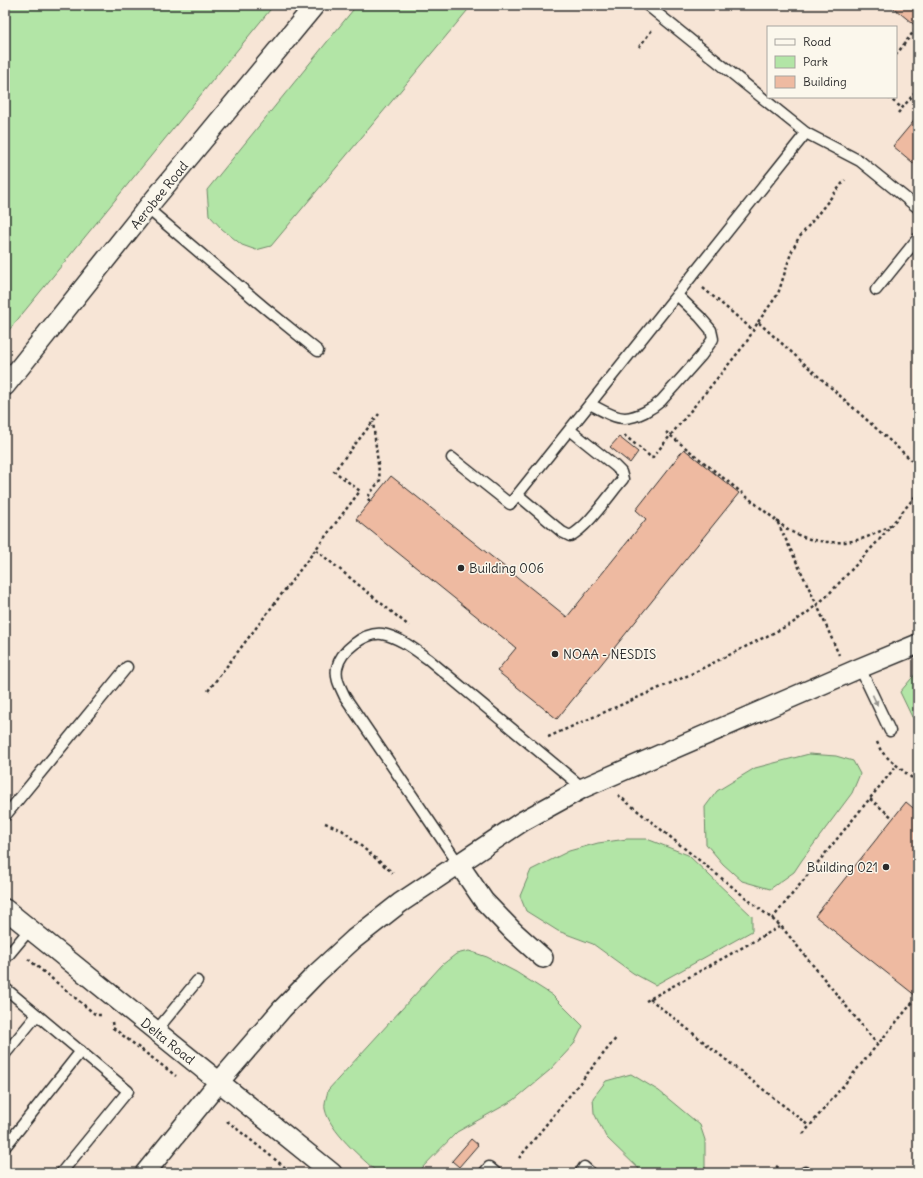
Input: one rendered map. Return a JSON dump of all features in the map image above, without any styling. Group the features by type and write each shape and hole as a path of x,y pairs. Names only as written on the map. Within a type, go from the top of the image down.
{"street":[{"name":"Aerobee Road","path":"5,386 147,208 315,5"},
{"path":"145,1173 219,1082 282,1009 349,944 400,903 458,863 523,820 583,788 918,644"},
{"path":"458,863 484,901 513,931 543,958"},
{"name":"Delta Road","path":"5,909 332,1173"}],"lane":[{"path":"647,5 806,134 860,160 918,208"},
{"path":"452,458 510,504 806,134"},
{"path":"147,208 318,351"},
{"path":"876,290 918,238"},
{"path":"590,404 619,417 625,418 637,415 654,407 661,401 701,356 713,339 712,330 678,295"},
{"path":"518,495 562,532 570,536 585,525 623,479 621,472 615,466 570,430"},
{"path":"458,863 345,697 337,681 337,669 340,659 347,649 365,637 380,634 391,636 414,649 583,788"},
{"path":"5,816 127,667"},
{"path":"860,668 890,732"},
{"path":"5,959 30,929"},
{"path":"156,1031 197,981"},
{"path":"5,988 128,1091 61,1173"},
{"path":"5,1054 37,1015"},
{"path":"5,1147 81,1051"},
{"path":"484,1173 489,1167 496,1173"},
{"path":"580,1173 584,1167 591,1173"}],"path":[{"path":"639,47 657,24"},
{"path":"897,54 917,27"},
{"path":"898,113 918,89"},
{"path":"889,98 902,108"},
{"path":"624,435 652,458 746,343 758,322 778,294 791,253 798,239 845,180"},
{"path":"700,285 753,330"},
{"path":"758,322 918,466"},
{"path":"208,691 360,491 334,471 380,414"},
{"path":"370,501 367,498 380,480 373,422"},
{"path":"666,432 790,532 805,538 823,542 844,542 861,539 894,524"},
{"path":"547,737 689,675 764,639 791,624 827,596 880,540 918,493"},
{"path":"777,521 840,656"},
{"path":"876,738 881,751 918,783"},
{"path":"772,920 897,765"},
{"path":"870,799 893,818"},
{"path":"325,823 342,830 393,873"},
{"path":"646,1001 781,926"},
{"path":"28,959 96,1015 103,1015 107,1018 111,1022 113,1028 176,1076"},
{"path":"650,999 809,1126"},
{"path":"803,1134 913,1002"},
{"path":"519,1158 617,1037"},
{"path":"228,1121 292,1173"},
{"path":"776,1166 785,1173"}],"green space":[{"path":"5,5 274,5 5,335"},
{"path":"357,5 472,5 271,246 256,250 242,245 222,229 209,215 207,190"},
{"path":"917,672 918,723 912,717 900,692"},
{"path":"809,754 836,756 853,761 860,774 852,793 794,872 770,889 742,881 723,864 706,844 705,807 717,791 755,768"},
{"path":"627,839 647,839 688,855 752,916 752,931 655,985 633,973 593,944 558,931 526,911 520,896 531,870 569,851 598,843"},
{"path":"469,951 487,957 516,972 552,995 583,1026 574,1044 550,1070 514,1100 457,1132 417,1173 378,1173 347,1144 328,1118 325,1109 325,1102 328,1090 442,965 456,954"},
{"path":"631,1074 659,1091 700,1125 705,1140 705,1173 643,1173 606,1137 594,1113 593,1098 606,1081"}],"building":[{"path":"890,5 918,5 918,27 917,27"},
{"path":"918,116 918,167 893,146"},
{"path":"619,437 638,452 630,463 610,447"},
{"name":"Building 006","path":"684,449 739,493 557,719 497,671 516,648 356,519 391,476 567,617 646,519 636,510"},
{"name":"Building 021","path":"906,802 918,812 918,994 916,996 815,916"},
{"path":"471,1139 478,1145 459,1167 452,1161"}],"place":[{"name":"Building 006","path":"461,568"},
{"name":"NOAA - NESDIS","path":"555,654"},
{"name":"Building 021","path":"886,867"}]}
